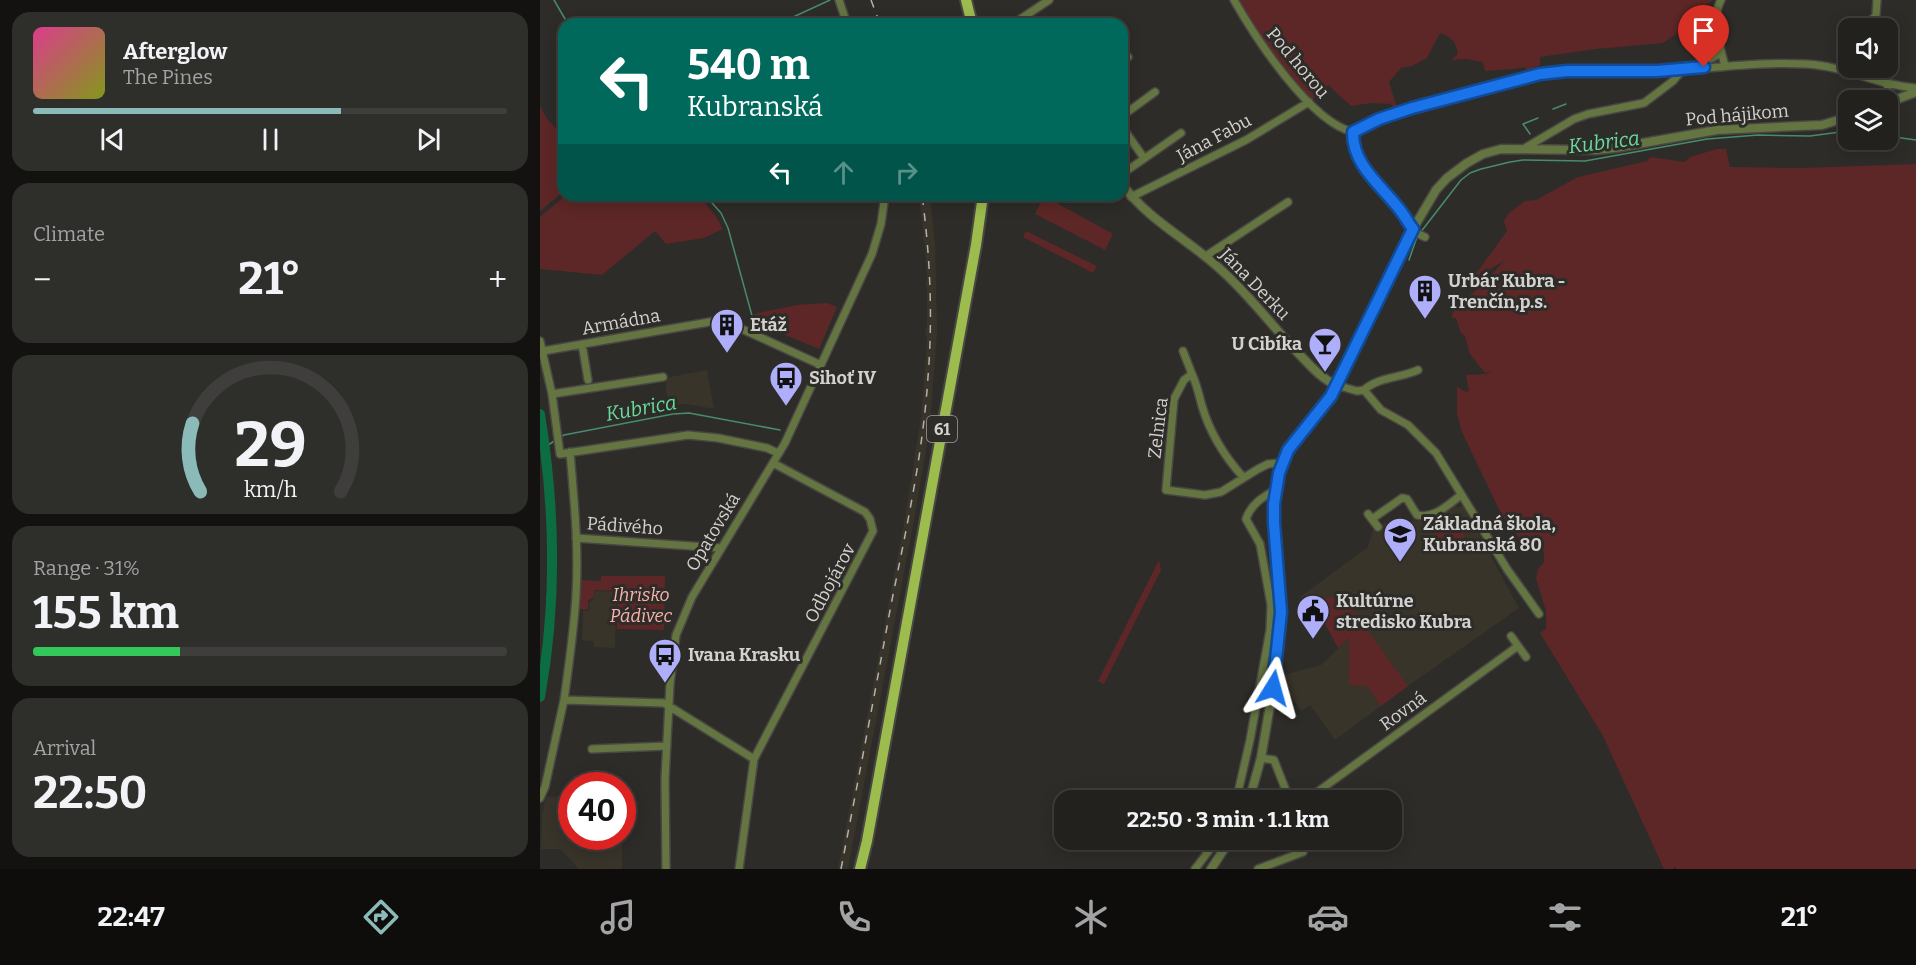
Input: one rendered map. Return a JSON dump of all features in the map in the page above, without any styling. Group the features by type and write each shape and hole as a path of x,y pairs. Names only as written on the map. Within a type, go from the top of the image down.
{"main road":[{"path":"966,0 970,18"},
{"name":"61","path":"860,869 976,245 982,201"},
{"name":"61","path":"867,841 867,869"}],"street":[{"path":"838,0 845,18"},
{"path":"1022,18 1049,0"},
{"name":"Pod horou","path":"1234,0 1265,51 1309,102 1330,123 1353,132"},
{"path":"1721,0 1717,10 1721,53 1725,66"},
{"path":"1873,18 1876,15 1876,1"},
{"path":"1699,67 1721,53"},
{"path":"1417,233 1366,170 1352,142 1353,132 1379,119 1540,74 1567,71 1657,71 1699,67 1806,64 1838,67"},
{"path":"1526,148 1574,119 1595,112 1644,103 1673,81 1683,69"},
{"path":"1870,78 1887,85 1916,90"},
{"path":"1887,85 1888,90"},
{"path":"1898,98 1916,90"},
{"path":"1128,112 1155,92"},
{"name":"Jána Fabu","path":"1131,196 1246,140 1309,102"},
{"name":"Pod hájikom","path":"1253,790 1261,758 1281,631 1275,541 1275,490 1282,463 1293,443 1326,404 1417,233 1436,190 1462,166 1492,151 1526,148 1573,150 1615,148 1717,130 1814,125 1838,119"},
{"path":"1128,170 1181,133"},
{"path":"1128,135 1144,158"},
{"name":"Jána Derku","path":"1128,192 1147,212 1206,256 1248,295 1270,325 1322,377 1336,385"},
{"name":"Opatovská","path":"666,869 667,746 676,635 692,597 791,430 877,240 884,201"},
{"path":"1206,256 1288,202"},
{"name":"Armádna","path":"543,351 715,321 732,325 821,365"},
{"path":"540,341 552,394 560,454 688,435 718,438 766,448 778,453"},
{"path":"582,344 588,380"},
{"path":"1183,351 1199,390 1208,422 1229,462 1243,477"},
{"path":"1336,385 1364,390 1381,381 1400,378 1418,370"},
{"name":"Zelnica","path":"1192,374 1184,380 1174,399 1166,490 1205,495 1221,492 1268,464 1282,463"},
{"path":"552,394 663,377"},
{"path":"1364,390 1381,410 1408,425 1426,442 1443,464 1508,569 1539,614"},
{"name":"Pádivého","path":"570,452 576,538 721,548"},
{"name":"Odbojárov","path":"754,759 873,531 870,519 865,513 773,463"},
{"path":"1240,790 1270,630 1271,605 1268,578 1260,544 1247,522 1247,515 1256,502 1275,490"},
{"path":"1378,527 1370,517 1402,498 1407,499 1417,515 1422,516 1432,515 1461,495"},
{"path":"540,798 545,787 564,700 572,646 576,594 576,538"},
{"path":"1260,544 1275,541"},
{"path":"1268,578 1278,576"},
{"path":"1270,630 1281,631"},
{"path":"1511,636 1526,657"},
{"name":"Rovná","path":"1320,790 1518,646"},
{"path":"1260,687 1273,688"},
{"path":"564,700 664,703 754,759 739,869"},
{"path":"1250,740 1263,743"},
{"path":"592,749 667,746"},
{"path":"1261,758 1274,760 1286,790"},
{"path":"1195,869 1209,850"},
{"path":"1211,869 1225,850"},
{"path":"1258,869 1303,852"}],"shaded area":[{"path":"919,201 931,201 935,242 937,332 930,425 848,869 838,869 905,518 921,418 927,339 925,334 927,288 925,286 927,280 925,243 922,237 924,235"},
{"path":"707,370 714,409 686,404 668,405 665,378"},
{"path":"1455,504 1458,508 1463,505 1519,608 1335,740 1310,705 1301,711 1292,697 1278,701 1283,675 1321,665 1363,624 1346,601 1322,597 1304,604 1300,597 1368,547 1374,526 1424,520 1425,524 1431,526 1434,520"},
{"path":"595,591 616,592 615,648 594,647 593,641 582,640 583,611 589,611 589,603 594,598"},
{"path":"546,797 558,797 558,849 541,849 542,815"},
{"path":"561,850 622,850 622,869 579,869"}],"green space":[{"path":"1236,0 1713,0 1693,13 1691,23 1663,43 1540,57 1540,65 1527,71 1525,67 1485,71 1483,62 1466,59 1451,60 1458,54 1456,46 1453,40 1440,33 1427,58 1412,66 1401,68 1389,82 1397,108 1394,110 1391,104 1371,103 1351,106 1328,85 1312,100 1270,55"},
{"path":"540,106 547,119 558,131 558,196 540,211"},
{"path":"1717,149 1726,149 1730,167 1801,168 1916,164 1916,869 1676,869 1676,867 1664,869 1603,736 1540,633 1546,629 1546,611 1536,579 1538,569 1544,562 1544,552 1533,540 1525,546 1503,518 1462,432 1457,414 1457,387 1466,392 1469,391 1466,375 1486,374 1492,371 1485,373 1470,354 1465,336 1461,333 1456,318 1452,318 1459,303 1481,286 1504,261 1462,284 1478,271 1507,231 1504,221 1509,213 1525,201 1536,200 1578,177 1647,161 1650,157 1685,162 1690,157"},
{"path":"559,201 703,201 723,229 704,238 666,244 655,231 602,275 540,269 540,217"},
{"path":"1042,201 1053,201 1113,234 1105,250 1035,214"},
{"path":"1026,231 1097,266 1093,273 1023,237"},
{"path":"827,303 837,307 819,349 757,323 754,314 797,305"},
{"path":"1437,522 1466,529 1462,545 1434,538"},
{"path":"1159,560 1161,570 1104,684 1098,681"},
{"name":"Ihrisko Pádivec","path":"601,576 665,576 664,630 617,629 617,591 594,590 594,597 588,600 588,610 579,609 580,580 601,581"},
{"path":"1329,597 1346,601 1408,686 1381,706 1367,686 1349,685 1349,638 1338,648 1324,622 1318,622 1319,611 1304,611 1304,604 1315,599"}],"waterway":[{"path":"554,0 564,18"},
{"path":"791,18 830,0"},
{"path":"1553,109 1566,104"},
{"path":"1530,134 1523,124 1538,118"},
{"name":"Kubrica","path":"1420,233 1461,180 1470,173 1510,162 1523,160 1585,161 1707,139 1758,135 1810,136 1838,132"},
{"name":"Kubrica","path":"1898,138 1916,140"},
{"path":"710,201 721,213 728,228 754,323"},
{"name":"Kubrica","path":"1409,260 1417,237"},
{"name":"Kubrica","path":"560,437 673,414 689,413 780,430"},
{"path":"540,414 549,484 552,556 549,627 540,697"},
{"name":"Kubrica","path":"545,447 556,440"}],"railway":[{"path":"871,0 878,18"},
{"path":"841,869 908,520 926,406 930,354 930,308 929,263 923,201"}],"place":[{"name":"Urbár Kubra - Trenčín,p.s.","path":"1425,320"},
{"name":"Etáž","path":"727,354"},
{"name":"U Cibíka","path":"1325,373"},
{"name":"Sihoť IV","path":"786,407"},
{"name":"Základná škola, Kubranská 80","path":"1400,563"},
{"name":"Kultúrne stredisko Kubra","path":"1313,640"},
{"name":"Ivana Krasku","path":"665,684"}],"route":[{"path":"1273,688 1281,631 1281,595 1275,541 1274,504 1282,463 1288,450 1331,396 1413,229 1358,158 1352,142 1353,132 1379,119 1412,108 1540,74 1567,71 1657,71 1704,67"}]}
